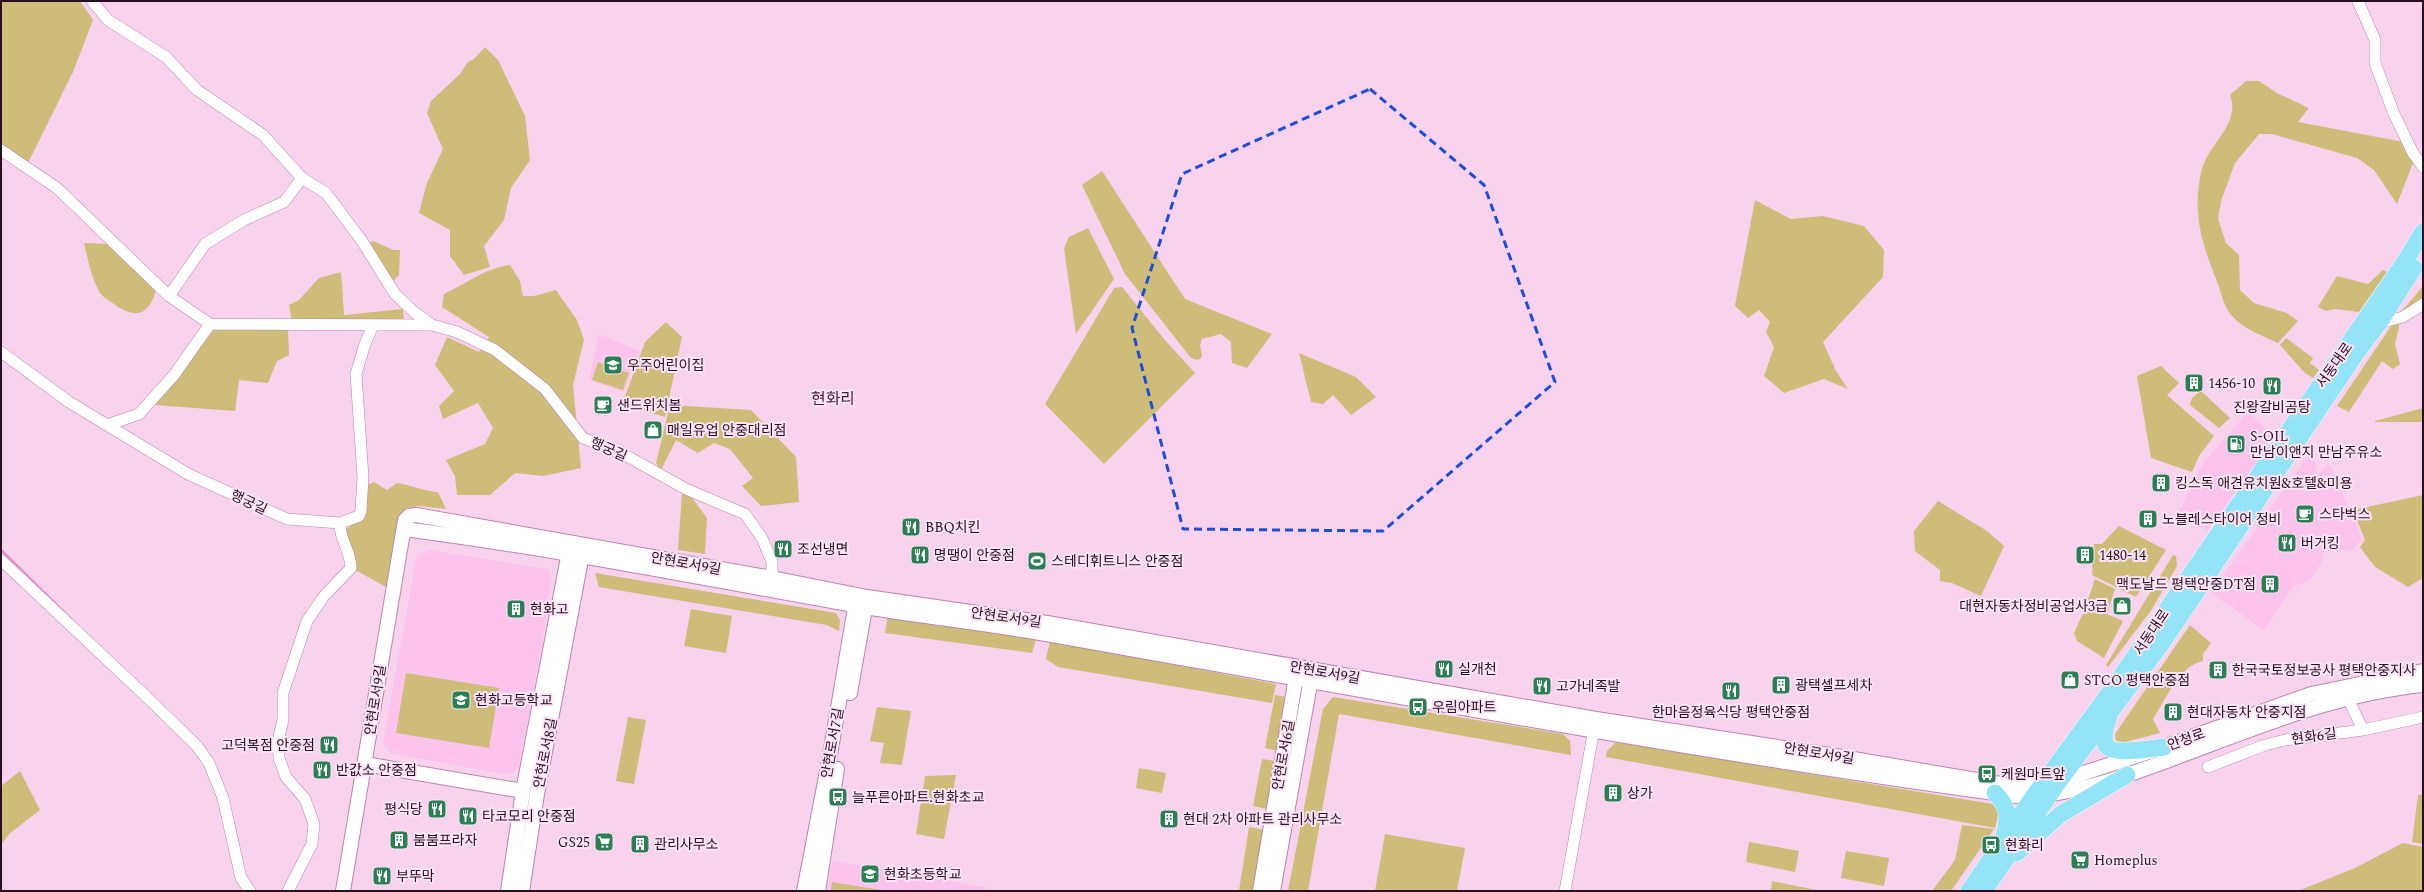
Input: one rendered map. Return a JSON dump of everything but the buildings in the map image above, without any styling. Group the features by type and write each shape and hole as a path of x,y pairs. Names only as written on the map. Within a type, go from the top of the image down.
{"main road":[{"name":"서동대로","path":"1984,891 2046,789 2113,688 2404,263 2423,232"},
{"name":"서동대로","path":"1969,891 2003,840 2110,713 2162,643 2355,355 2379,323 2423,254"},
{"path":"2110,713 2105,734 2106,745 2110,748 2118,751 2164,747"},
{"path":"1996,872 2061,814 2127,775"},
{"path":"1995,793 2003,801 2009,813 2003,840"}],"street":[{"name":"행궁길","path":"92,1 108,20 166,57 197,90 263,135 302,178 326,193 362,241 395,294 432,325"},
{"path":"2358,1 2375,40 2375,63 2394,114 2413,154 2423,167"},
{"path":"1,150 57,188 170,296 210,324 174,375 139,414 107,425"},
{"path":"170,296 204,244 244,220 284,202 302,178"},
{"path":"2379,323 2403,317 2423,304"},
{"name":"행궁길","path":"210,324 432,325 457,332 495,350 545,389 583,438 625,455 686,490 745,514 762,538 772,562 772,583"},
{"name":"행궁길","path":"1,352 69,402 188,474 287,519 340,523 359,516 361,511 363,477 356,374 365,344 373,325"},
{"name":"안현로서9길","path":"349,891 368,764 408,530 416,515 576,550 772,583 861,601 1047,623 1311,676 1595,724 1822,754 2012,786 2046,789"},
{"path":"288,891 312,844 314,824 305,799 286,777 279,758 278,741 283,720 283,693 307,621 324,596 350,568 349,552 339,533 340,523"},
{"path":"408,530 576,550"},
{"name":"안현로서8길","path":"508,891 523,791 576,550"},
{"name":"안현로서8길","path":"522,891 576,550"},
{"path":"1,560 197,746 209,762 224,798 241,878 250,891"},
{"name":"안현로서7길","path":"804,891 861,601"},
{"name":"안현로서7길","path":"818,891 861,601"},
{"name":"안청로","path":"2046,789 2127,775 2301,711 2344,692 2423,671"},
{"name":"안현로서6길","path":"1260,891 1296,673"},
{"name":"안현로서6길","path":"1273,891 1311,676"},
{"name":"안청로","path":"2046,789 2311,694 2423,685"},
{"path":"2344,692 2363,730"},
{"name":"현화6길","path":"2208,767 2265,745 2285,740 2363,730 2423,717"},
{"path":"1565,891 1595,724 1825,768 1995,793 2046,789"},
{"name":"안현로서9길","path":"343,891 368,764"},
{"name":"안현로서8길","path":"368,764 523,791"}],"highlighted area":[{"path":"1370,89 1484,185 1555,382 1383,531 1183,529 1132,328 1182,174"}],"shaded area":[{"path":"1,1 80,1 93,20 73,72 28,163 1,144"},
{"path":"485,47 498,60 525,116 530,160 511,188 504,220 484,246 490,267 464,275 450,256 450,230 419,213 427,183 443,149 427,113 431,101 460,74 468,62 474,59"},
{"path":"2246,81 2259,81 2277,93 2309,108 2298,122 2404,142 2413,163 2397,204 2374,170 2357,158 2272,134 2259,134 2235,163 2221,201 2218,219 2226,243 2239,255 2240,290 2254,303 2287,313 2298,321 2278,343 2245,327 2234,318 2227,309 2207,255 2198,214 2199,185 2202,169 2211,151 2228,124 2232,105 2230,95"},
{"path":"1102,171 1185,299 1272,334 1247,368 1232,363 1231,342 1221,334 1202,339 1200,345 1202,357 1198,360 1191,358 1125,274 1082,185"},
{"path":"1755,200 1791,219 1823,216 1864,226 1884,250 1883,277 1823,342 1836,371 1848,389 1824,379 1784,393 1764,376 1774,347 1766,332 1770,322 1759,310 1748,318 1735,306"},
{"path":"1088,228 1114,279 1076,334 1064,248 1069,237"},
{"path":"373,241 393,250 400,250 399,275 391,284 368,244"},
{"path":"84,243 108,244 156,289 150,305 146,309 141,312 129,312 122,309 100,293 92,275"},
{"path":"510,265 520,281 523,296 534,296 556,290 577,320 584,340 573,385 581,468 543,476 515,473 490,495 457,495 455,476 446,460 485,444 493,428 478,403 443,419 439,406 454,391 435,365 447,337 479,352 489,337 442,307 444,294 492,269"},
{"path":"2383,270 2387,272 2359,312 2335,309 2326,311 2318,307 2337,276 2368,284"},
{"path":"341,272 344,315 403,309 404,320 292,321 289,305 299,300 319,278"},
{"path":"2423,286 2423,300 2402,311"},
{"path":"1122,287 1164,339 1195,373 1104,464 1045,404 1114,288"},
{"path":"666,322 682,337 665,417 634,408 634,406 623,402 645,342"},
{"path":"2394,322 2400,322 2395,344 2400,364 2393,369 2382,361 2349,412 2337,406"},
{"path":"288,329 289,355 277,361 268,383 239,380 235,411 155,405 214,330"},
{"name":"우주어린이집","path":"599,334 640,351 624,392 589,380"},
{"path":"2286,338 2313,358 2310,363 2319,370 2313,378 2305,373 2280,345"},
{"path":"1299,353 1356,377 1376,397 1351,415 1333,395 1323,404 1311,402"},
{"path":"598,362 629,373 623,390 592,380"},
{"path":"2161,366 2179,383 2167,395 2214,436 2199,456 2192,472 2151,458 2137,376"},
{"path":"2201,391 2230,418 2219,428 2190,405 2192,398"},
{"path":"670,405 751,410 796,457 799,502 761,506 742,486 753,478 730,449 714,443 698,453 676,440 661,470 656,463"},
{"path":"2423,408 2423,422 2375,422 2375,421"},
{"path":"2248,412 2275,437 2207,531 2179,512 2203,463"},
{"path":"2312,450 2318,475 2328,464 2333,470 2362,539 2351,552 2334,547 2321,539 2316,544 2323,549 2322,562 2309,581 2296,586 2294,585 2264,630 2211,593"},
{"path":"374,482 387,490 397,483 438,492 446,509 420,506 406,508 398,527 388,588 355,570 352,548 343,531 362,517 366,508 368,485"},
{"path":"682,494 690,495 707,518 705,554 678,550"},
{"path":"2423,495 2423,578 2408,587 2375,567 2360,547 2365,540 2353,510"},
{"path":"1938,501 1987,531 2004,546 1981,596 1952,583 1940,581 1940,570 1915,551 1914,531"},
{"path":"2119,526 2166,550 2136,597 2092,575 2094,544 2102,544"},
{"name":"현화고등학교","path":"428,550 548,569 551,579 543,639 519,766 513,772 502,774 391,753 383,743 417,556"},
{"path":"2173,555 2176,556 2177,566 2150,612 2108,667 2106,665"},
{"path":"595,573 836,613 840,620 839,631 827,625 599,587"},
{"path":"2095,579 2115,589 2107,614 2123,621 2104,658 2077,641 2074,633 2084,611"},
{"path":"691,609 732,616 726,653 684,646"},
{"path":"888,614 1036,639 1032,653 885,633"},
{"path":"2190,625 2211,643 2203,654 2203,661 2194,664 2180,676 2153,719 2160,733 2125,742 2116,741 2115,734"},
{"path":"1050,641 1276,684 1272,703 1058,667 1046,659"},
{"path":"406,673 499,688 489,748 396,733"},
{"path":"1275,695 1287,697 1278,751 1265,748"},
{"path":"1333,697 1563,734 1570,741 1571,755 1339,714 1308,891 1288,891 1323,709"},
{"path":"877,707 911,711 902,765 880,763 884,743 870,741"},
{"path":"628,717 646,720 634,784 616,781"},
{"path":"1616,742 1993,804 1999,812 1995,828 1606,757 1607,751"},
{"path":"1262,759 1275,761 1267,809 1253,806"},
{"path":"1139,768 1166,773 1162,793 1136,788"},
{"path":"20,771 40,810 9,834 1,845 1,786"},
{"path":"956,775 944,839 916,834 925,776"},
{"path":"2423,794 2423,844 2412,842 2418,795"},
{"path":"1962,825 1994,829 1951,891 1932,891 1955,860"},
{"path":"1249,827 1265,830 1255,891 1239,891"},
{"path":"1385,834 1465,848 1457,891 1375,891"},
{"path":"1749,842 1799,851 1795,872 1746,862"},
{"path":"2403,843 2423,847 2423,891 2298,891 2355,868"},
{"path":"1846,851 1889,858 1884,886 1841,878"},
{"name":"현화초등학교","path":"832,861 989,888 989,891 827,891"},
{"path":"1772,881 1821,891 1771,891"},
{"path":"832,882 887,891 831,891"}],"waterway":[{"path":"1,550 72,620"}],"place":[{"name":"우주어린이집","path":"613,365"},
{"name":"1456-10","path":"2194,383"},
{"name":"진왕갈비곰탕","path":"2272,386"},
{"name":"샌드위치봄","path":"603,405"},
{"name":"매일유업 안중대리점","path":"653,430"},
{"name":"S-OIL 만남이앤지 만남주유소","path":"2236,444"},
{"name":"킹스독 애견유치원&호텔&미용","path":"2161,483"},
{"name":"스타벅스","path":"2305,514"},
{"name":"노블레스타이어 정비","path":"2148,519"},
{"name":"BBQ치킨","path":"911,527"},
{"name":"버거킹","path":"2287,543"},
{"name":"조선냉면","path":"783,549"},
{"name":"명땡이 안중점","path":"920,555"},
{"name":"1480-14","path":"2085,555"},
{"name":"스테디휘트니스 안중점","path":"1037,561"},
{"name":"맥도날드 평택안중DT점","path":"2270,584"},
{"name":"대현자동차정비공업사3급","path":"2122,606"},
{"name":"현화고","path":"516,609"},
{"name":"실개천","path":"1444,669"},
{"name":"한국국토정보공사 평택안중지사","path":"2218,670"},
{"name":"STCO 평택안중점","path":"2070,680"},
{"name":"광택셀프세차","path":"1781,685"},
{"name":"고가네족발","path":"1542,686"},
{"name":"한마음정육식당 평택안중점","path":"1731,691"},
{"name":"현화고등학교","path":"461,700"},
{"name":"우림아파트","path":"1418,707"},
{"name":"현대자동차 안중지점","path":"2173,712"},
{"name":"고덕복점 안중점","path":"329,745"},
{"name":"반값소 안중점","path":"322,770"},
{"name":"케원마트앞","path":"1987,774"},
{"name":"상가","path":"1613,793"},
{"name":"늘푸른아파트.현화초교","path":"838,797"},
{"name":"평식당","path":"437,809"},
{"name":"타코모리 안중점","path":"468,816"},
{"name":"현대 2차 아파트 관리사무소","path":"1169,819"},
{"name":"붐붐프라자","path":"399,840"},
{"name":"GS25","path":"604,842"},
{"name":"관리사무소","path":"640,844"},
{"name":"현화리","path":"1991,845"},
{"name":"Homeplus","path":"2080,860"},
{"name":"현화초등학교","path":"870,874"},
{"name":"부뚜막","path":"382,876"}],"district":[{"name":"현화리","path":"833,398"}]}
